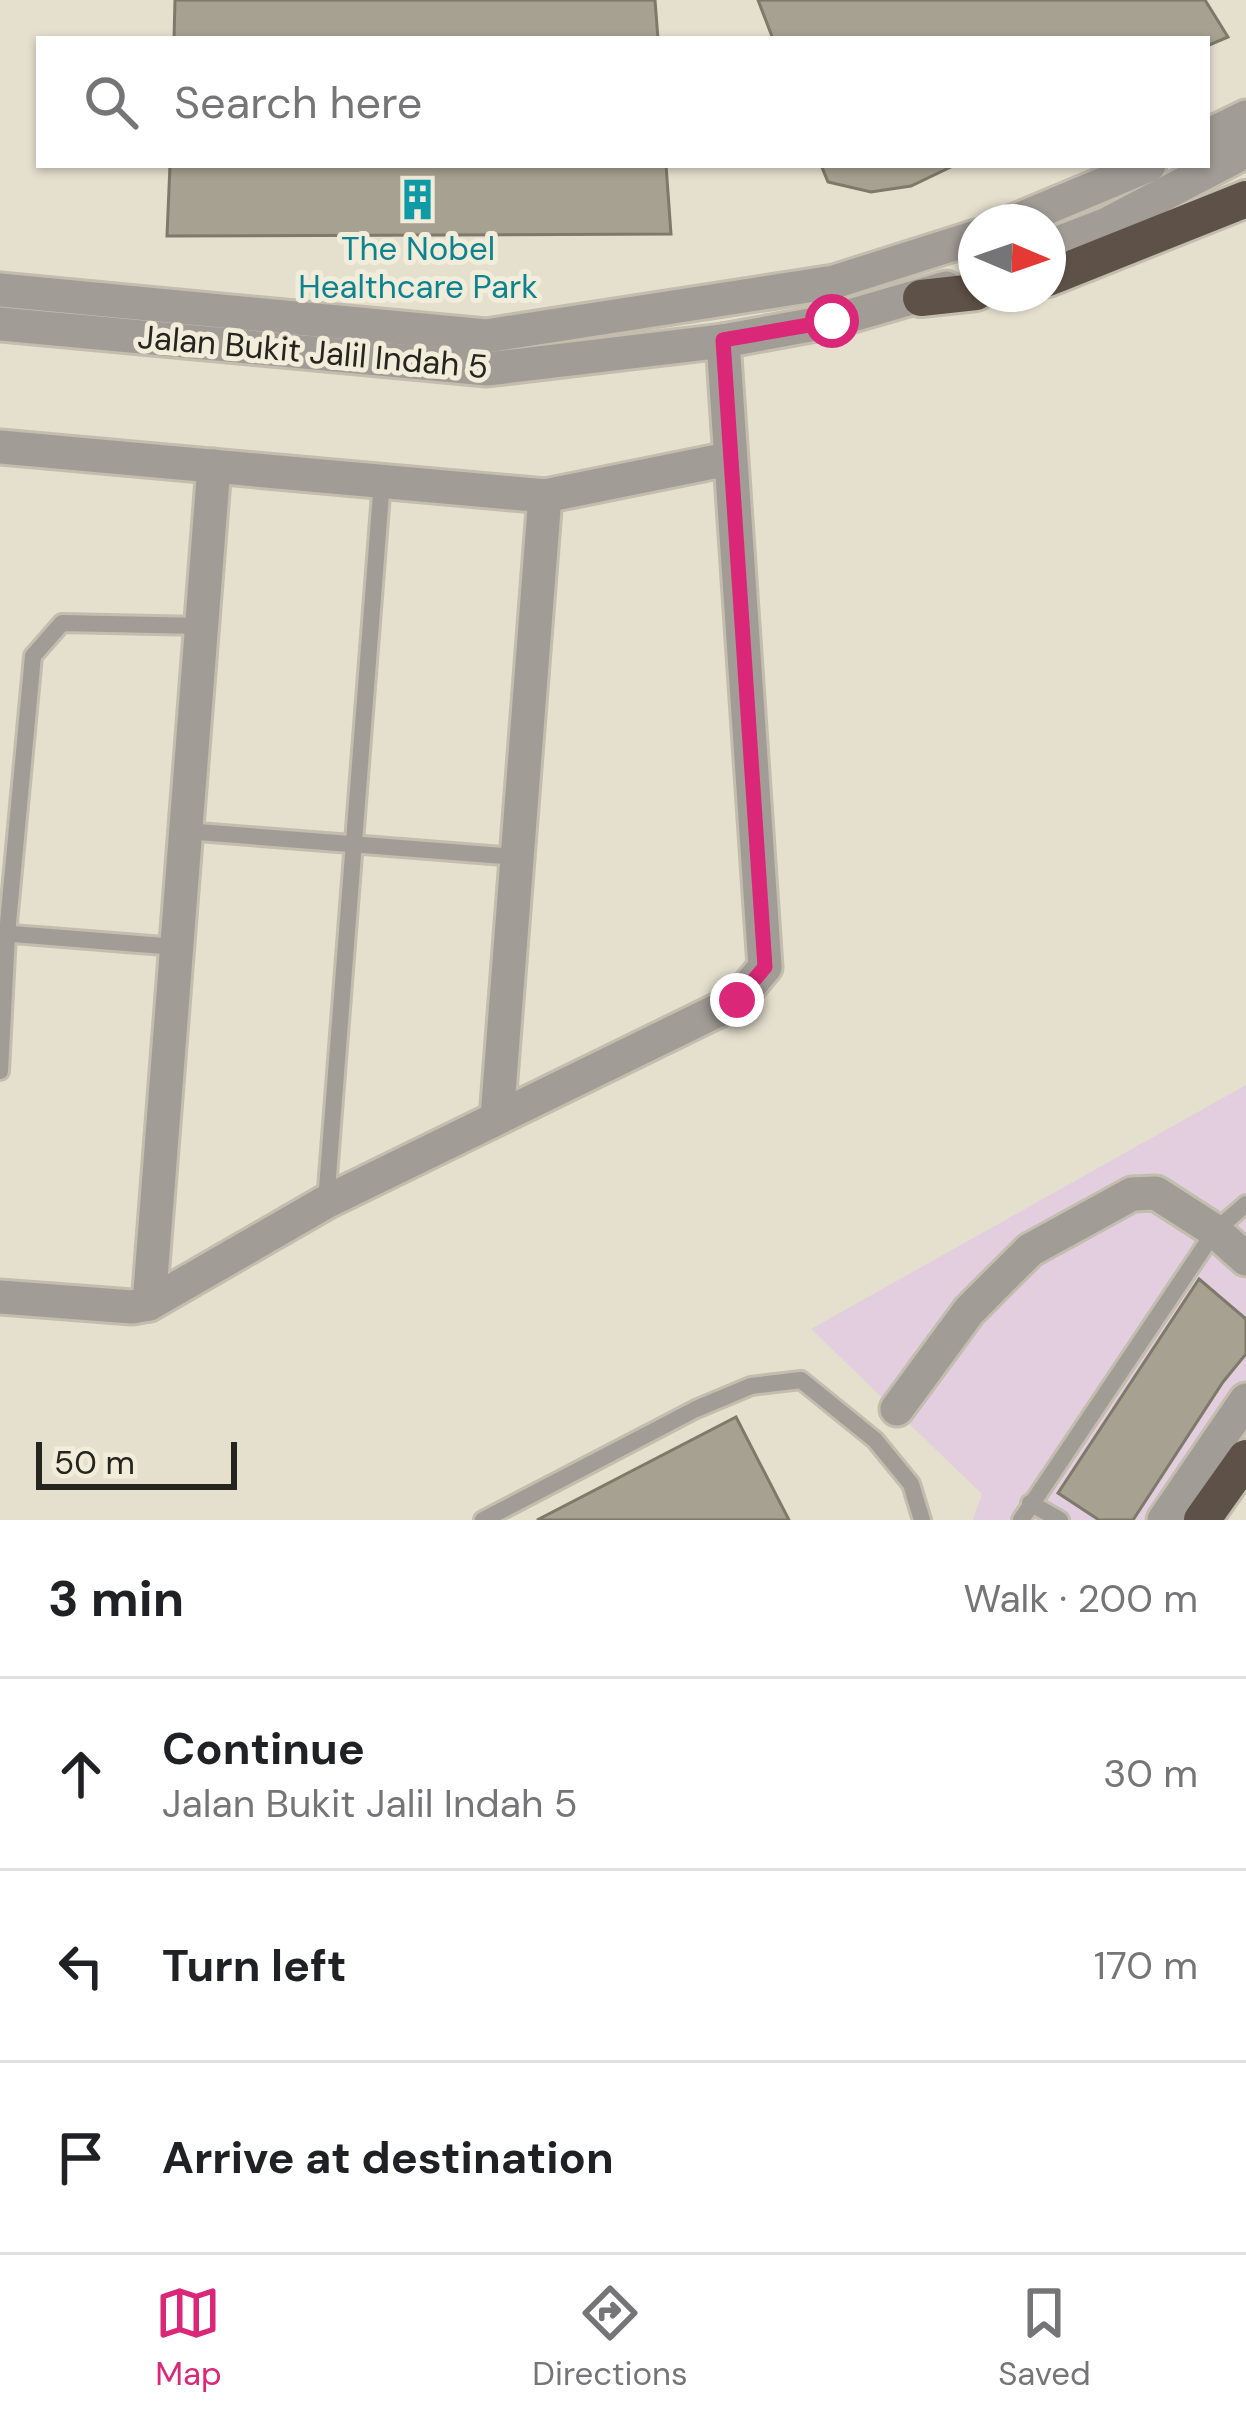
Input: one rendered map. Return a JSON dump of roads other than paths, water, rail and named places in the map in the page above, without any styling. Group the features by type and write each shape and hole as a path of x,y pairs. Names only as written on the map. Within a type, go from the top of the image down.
{"highway":[{"path":"1066,271 1246,199"},
{"path":"921,298 958,294"},
{"path":"1202,1520 1246,1458"}],"street":[{"path":"1210,135 1246,117"},
{"path":"1066,240 1105,225 1246,151"},
{"path":"1055,204 1142,168"},
{"name":"Jalan Bukit Jalil Indah 5","path":"0,290 486,336 834,282 958,243"},
{"name":"Jalan Bukit Jalil Indah 5","path":"0,324 487,369 723,340 832,321 958,283"},
{"path":"0,1297 132,1307 149,1304 326,1202 737,1000 765,967 723,340"},
{"path":"0,447 545,496 728,460"},
{"path":"149,1304 214,466"},
{"path":"497,1118 545,496"},
{"path":"897,1409 969,1311 1030,1250 1143,1190 1156,1193 1215,1231 1246,1259"},
{"path":"1164,1520 1246,1400"}],"lane":[{"path":"326,1202 382,481"},
{"path":"0,1071 4,934 33,656 62,623 201,626"},
{"path":"185,831 517,857"},
{"path":"4,934 176,947"},
{"path":"1060,1520 1026,1512 1215,1231 1246,1204"},
{"path":"483,1520 696,1409 751,1386 801,1380 874,1440 911,1484 922,1520"},
{"path":"874,1440 897,1409"}],"place":[{"name":"The Nobel Healthcare Park","path":"418,200"}]}
